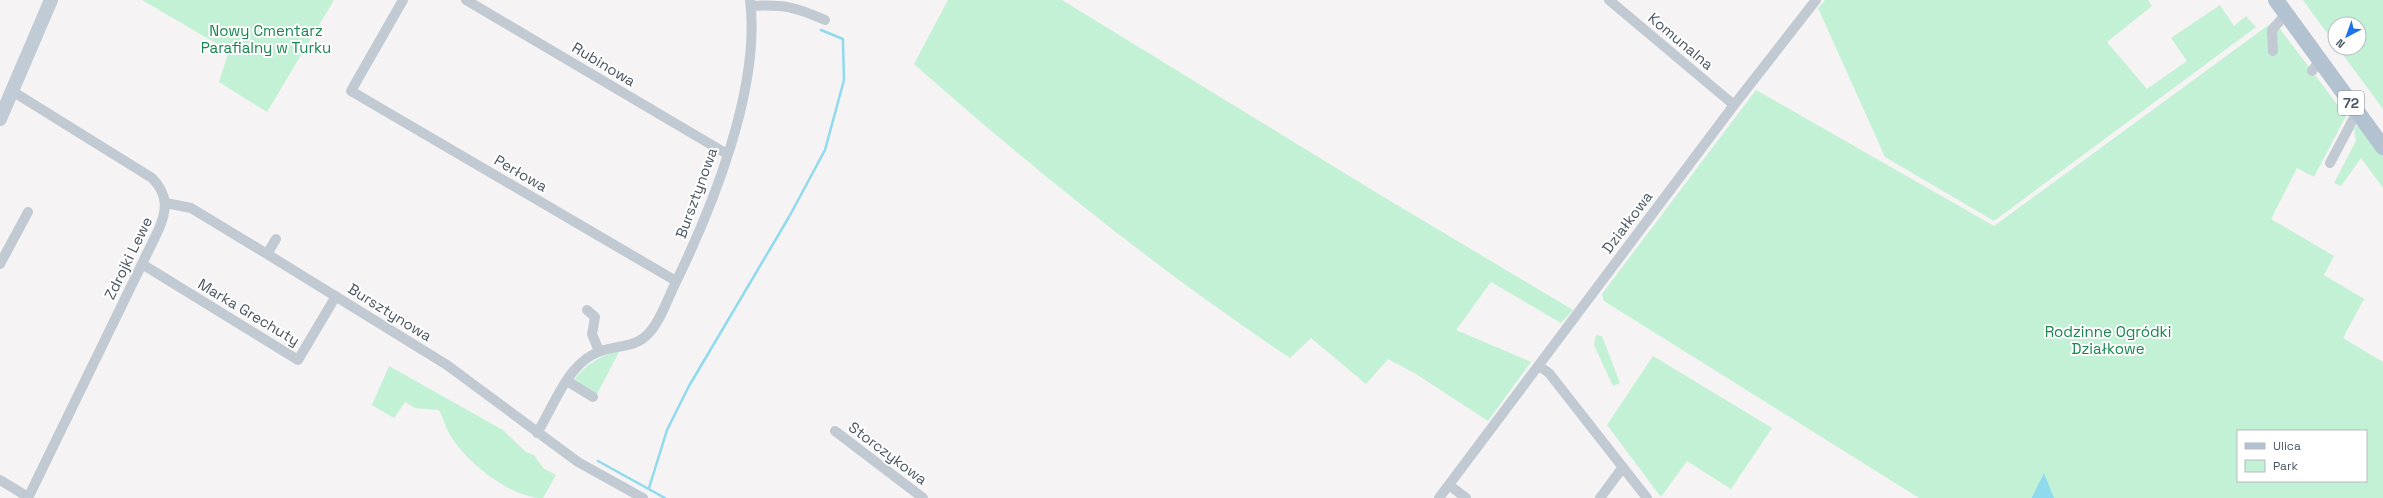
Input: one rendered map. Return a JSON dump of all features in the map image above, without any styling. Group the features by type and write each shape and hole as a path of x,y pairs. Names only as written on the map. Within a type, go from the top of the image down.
{"main road":[{"name":"72","path":"2276,0 2316,65 2381,141"}],"street":[{"path":"0,119 52,0"},
{"name":"Perłowa","path":"403,0 351,91 676,281"},
{"name":"Rubinowa","path":"466,0 727,154"},
{"name":"Komunalna","path":"1609,0 1734,105"},
{"name":"Działkowa","path":"1439,498 1734,105 1816,0"},
{"path":"751,3 786,5 825,20"},
{"name":"Bursztynowa","path":"166,203 191,208 336,296 446,365 537,433 567,381 577,367 599,351 632,345 643,339 654,326 710,207 727,154 747,77 751,3"},
{"path":"2273,51 2272,30 2286,14"},
{"name":"Zdrojki Lewe","path":"12,91 152,178 162,189 166,203 164,217 142,264 28,497"},
{"path":"2330,163 2357,112"},
{"path":"0,264 28,212"},
{"path":"268,254 276,239"},
{"name":"Marka Grechuty","path":"142,264 298,360 336,296"},
{"path":"588,310 595,316 592,334 599,351"},
{"path":"1542,361 1647,498"},
{"path":"567,381 593,397"},
{"name":"Storczykowa","path":"835,431 923,498"},
{"path":"537,433 578,462 643,498"},
{"path":"1600,498 1623,467"},
{"path":"0,480 28,497"},
{"path":"1449,485 1466,498"}],"green space":[{"name":"Nowy Cmentarz Parafialny w Turku","path":"142,0 334,0 267,112 219,82 229,51"},
{"path":"948,0 1062,0 1382,196 1573,310 1561,323 1491,282 1456,330 1531,362 1488,421 1416,374 1388,359 1366,384 1311,338 1290,358 1192,290 1144,254 1004,142 914,64"},
{"path":"1825,0 2148,0 2152,6 2107,42 2147,89 2187,61 2171,38 2220,5 2234,26 2246,16 2256,27 1994,221 1885,157 1818,8"},
{"path":"2303,0 2383,0 2383,109 2344,56 2367,56 2367,16 2327,16 2327,33"},
{"name":"Rodzinne Ogródki Działkowe","path":"2274,21 2346,116 2314,177 2297,168 2271,219 2334,256 2324,275 2364,299 2343,338 2383,362 2383,498 1919,498 1604,301 1602,294 1756,90 1994,226"},
{"path":"2360,121 2383,153 2383,188 2361,158 2341,186 2334,183 2356,141 2354,129"},
{"path":"1596,335 1602,336 1620,383 1613,386 1594,345"},
{"path":"620,350 596,396 573,381 588,365 594,361"},
{"path":"1653,356 1772,428 1731,489 1687,461 1661,497 1607,425"},
{"path":"389,366 503,430 526,452 534,455 543,468 556,475 543,498 517,492 491,477 478,467 467,457 450,435 439,410 415,408 405,402 394,418 372,405"}],"water":[{"path":"2044,473 2054,498 2032,498 2032,497"}],"waterway":[{"path":"649,488 667,430 689,386 789,217 825,150 844,80 843,39 821,30"},
{"path":"598,461 665,498"}]}
